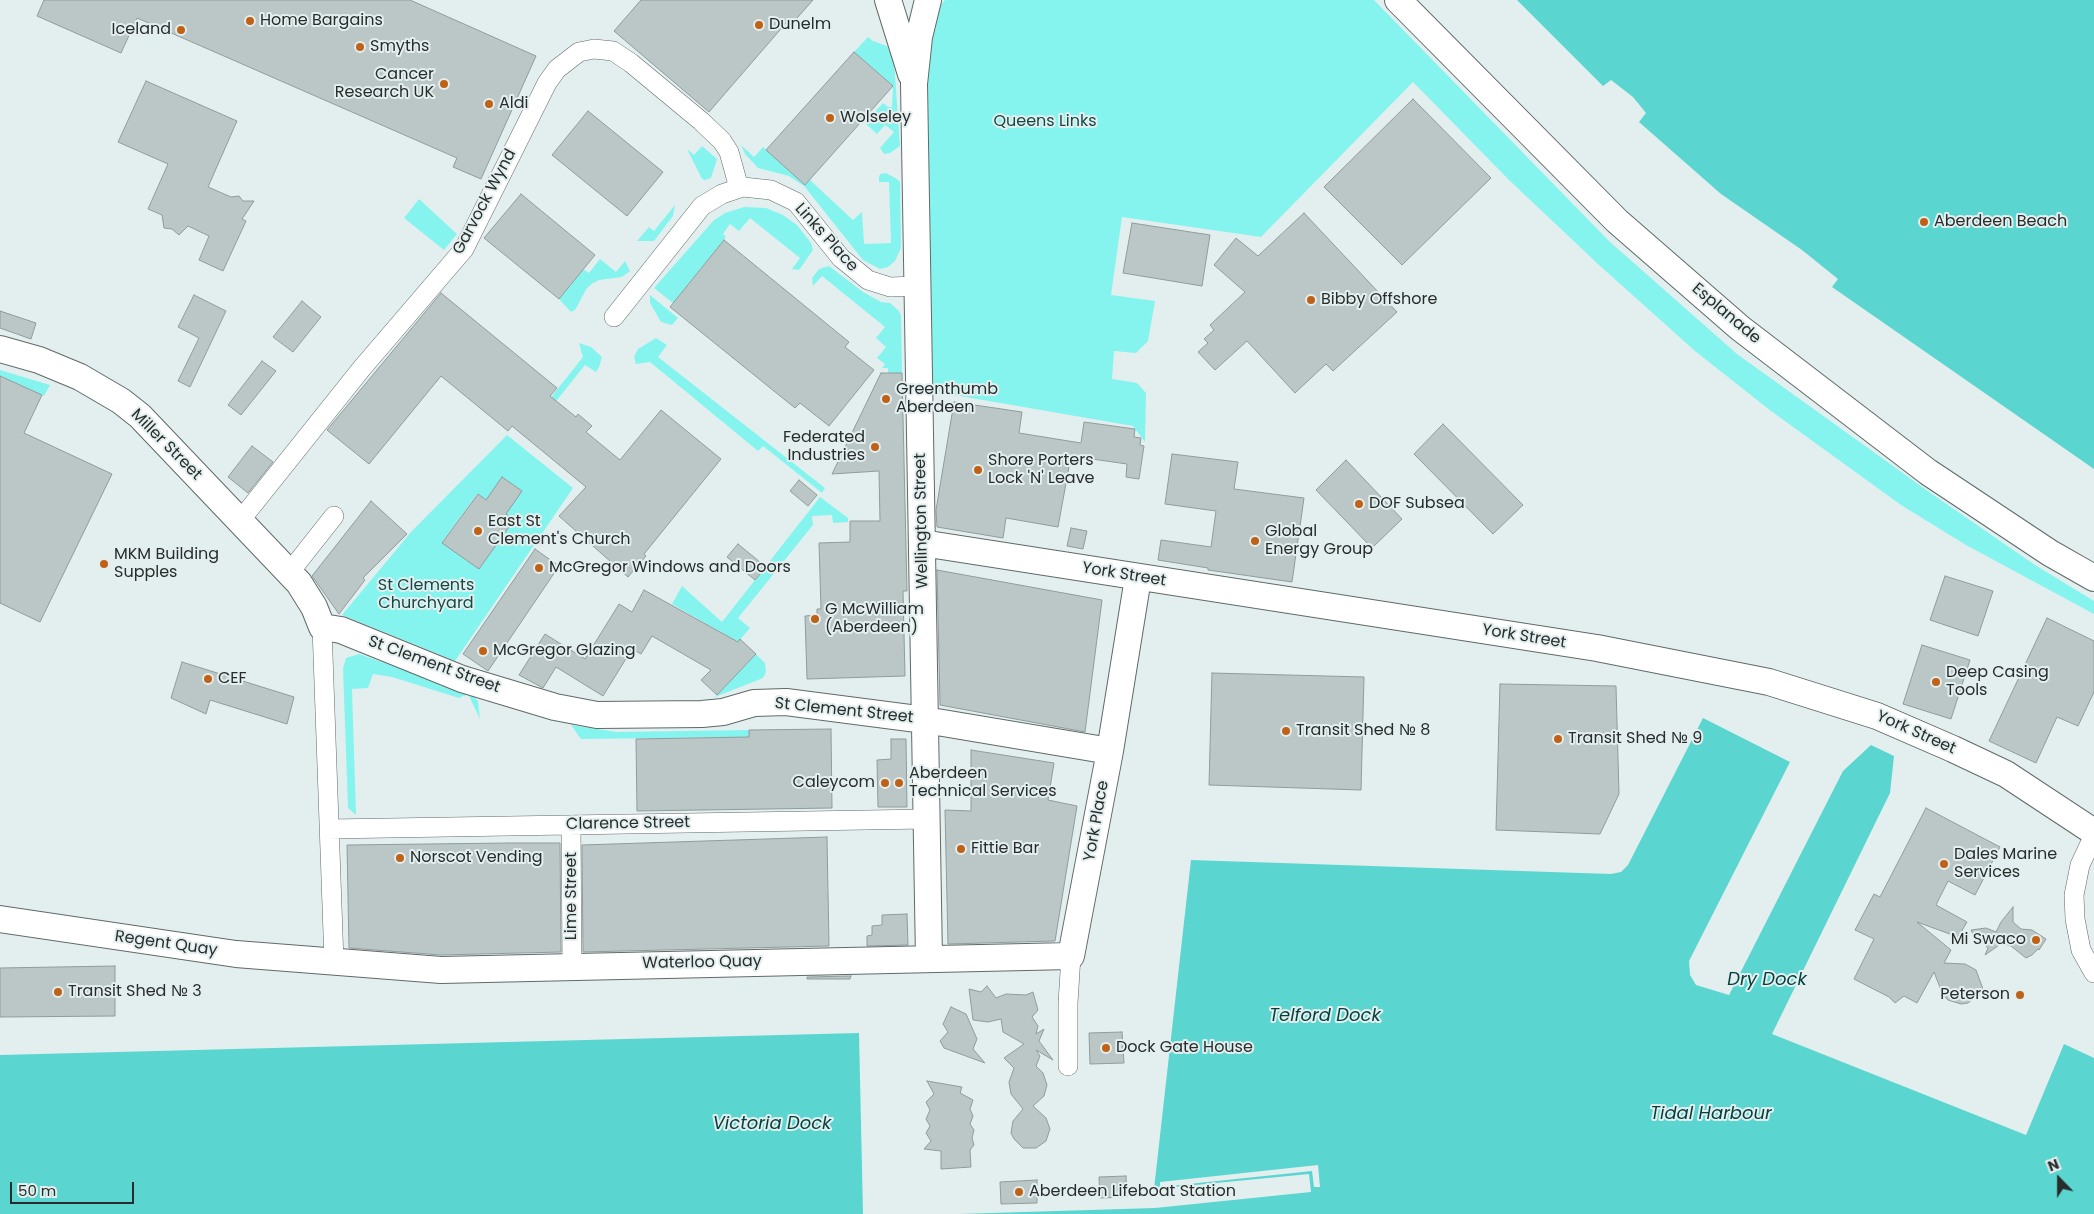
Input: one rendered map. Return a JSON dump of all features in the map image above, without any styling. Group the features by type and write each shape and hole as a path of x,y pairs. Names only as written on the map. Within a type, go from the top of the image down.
{"street":[{"path":"888,0 905,6 927,0"},
{"name":"Wellington Street","path":"888,0 914,84"},
{"name":"Wellington Street","path":"927,0 918,44 914,84 929,958"},
{"name":"Esplanade","path":"1398,0 1617,220 1740,328 1928,472 2050,553 2094,578"},
{"name":"Garvock Wynd","path":"239,522 362,368 464,249 547,83 557,69 579,52 594,49 613,51 631,63 701,121 722,142 729,152 739,188"},
{"name":"Links Place","path":"614,317 698,210 717,196 739,188 753,187 771,190 796,202 841,258 868,280 890,287 917,286"},
{"name":"Miller Street","path":"0,348 64,370 96,385 121,401 146,422 239,522 290,572 309,598 322,627"},
{"path":"290,572 334,516"},
{"name":"York Street","path":"922,544 1597,648 1769,682 1877,716 1954,749 2006,774 2094,834"},
{"name":"York Place","path":"1068,1066 1068,1003 1071,956 1110,751 1138,578"},
{"path":"322,627 334,962"},
{"name":"St Clement Street","path":"322,627 341,630 462,679 555,707 594,715 702,714 722,712 754,703 777,702 925,720 1110,751"},
{"name":"Clarence Street","path":"330,829 926,819"},
{"name":"Lime Street","path":"571,825 572,966"},
{"path":"2094,834 2080,865 2074,896 2075,919 2082,950 2094,973"},
{"name":"Regent Quay","path":"0,919 236,954 334,962"},
{"name":"Waterloo Quay","path":"334,962 441,970 1071,956"}],"green space":[{"name":"Queens Links","path":"945,0 1374,0 1609,241 1737,354 1932,494 2035,565 2094,601 2094,614 1966,545 1901,505 1771,411 1695,351 1599,265 1509,180 1413,82 1261,237 1122,217 1111,295 1155,301 1148,341 1136,353 1114,351 1112,379 1137,383 1146,393 1145,442 1133,426 931,391 922,156 931,15"},
{"path":"868,37 887,46 894,61 900,146 890,153 884,154 880,148 894,132 885,125 877,134 865,123 883,103 888,107 892,107 893,86 854,52"},
{"path":"741,145 754,157 763,147 805,185 810,180 853,220 862,212 864,244 891,243 889,182 879,182 879,177 880,174 886,173 897,179 900,182 901,248 895,261 888,267 880,269 863,260 804,186 789,176 758,168 745,154"},
{"path":"702,146 717,159 711,178 705,180 702,179 687,149 694,155"},
{"path":"419,199 457,234 444,250 404,218"},
{"path":"675,205 673,216 654,241 637,241 649,227 654,231"},
{"path":"744,207 766,208 783,215 797,225 811,243 813,250 799,270 792,269 800,258 750,218 739,231 730,224 723,234 726,237 673,303 654,288 714,220 725,213"},
{"path":"600,259 616,272 625,261 630,271 622,277 599,280 593,283 587,288 575,310 571,312 559,299 583,269 589,273"},
{"path":"829,266 863,292 881,302 890,303 899,311 901,316 902,373 888,373 888,368 882,368 885,364 877,358 886,347 876,338 885,327 822,276 813,286 812,278 819,269"},
{"path":"650,295 678,318 672,325 661,322 650,303"},
{"path":"656,338 667,345 658,357 825,488 822,493 763,446 758,451 650,362 636,364 634,357 638,349"},
{"path":"579,343 591,347 602,357 599,367 596,372 585,365 553,405 548,401 583,357"},
{"path":"0,370 50,385 44,396 0,376"},
{"name":"St Clements Churchyard","path":"507,435 573,488 455,661 342,615 411,532","holes":["477,494 514,520 478,568 442,542"]},
{"path":"820,497 848,518 848,522 833,523 832,515 812,516 813,525 738,618 750,628 738,642 672,604 682,586 722,622"},
{"path":"359,654 471,693 478,701 480,719 468,694 459,698 392,677 373,674 368,688 352,689 356,815 348,808 343,668 346,658"},
{"path":"756,654 765,663 766,672 763,678 715,697"},
{"path":"571,725 617,732 749,730 749,737 581,739"}],"water":[{"name":"Aberdeen Beach","path":"1517,0 2094,0 2094,469 1832,287 1838,279 1802,250 1721,194 1639,122 1646,113 1633,97 1611,80 1603,86"},
{"path":"1703,718 1790,762 1689,961 1690,975 1696,985 1729,995 1843,771 1871,745 1894,756 1890,793 1772,1034 2026,1135 2064,1044 2094,1058 2094,1214 959,1214 1155,1208 1311,1192 1309,1174 1154,1189 1191,860 1611,874 1621,872 1628,865"},
{"name":"Victoria Dock","path":"859,1033 863,1214 0,1214 0,1055"}],"pier":[{"path":"1318,1165 1320,1187 1314,1187 1312,1171 1160,1187 1160,1182"}],"building":[{"path":"44,0 410,0 536,56 481,179 453,167 457,158 137,18 121,53 37,16"},
{"path":"641,0 813,0 790,26 786,23 709,112 614,31"},
{"name":"Wolseley","path":"854,52 893,86 805,185 766,150"},
{"path":"146,81 237,121 208,187 231,197 239,196 243,201 254,201 242,219 246,221 223,271 199,260 209,236 188,226 179,235 172,229 164,228 162,215 148,209 168,164 118,142"},
{"path":"1413,99 1491,178 1402,265 1324,187"},
{"path":"588,111 663,172 627,216 552,155"},
{"path":"521,194 595,255 559,299 484,238"},
{"name":"Bibby Offshore","path":"1304,213 1397,312 1333,371 1326,364 1295,393 1247,341 1215,370 1198,352 1208,343 1204,339 1214,330 1210,325 1245,292 1214,265 1236,238 1258,256"},
{"path":"1132,223 1210,235 1202,286 1123,273"},
{"path":"724,240 849,342 845,347 874,370 829,426 800,403 795,408 670,307"},
{"path":"441,293 557,388 550,396 576,417 578,414 592,426 586,432 620,460 661,410 721,459 644,554 646,556 628,577 559,516 586,487 512,426 508,431 441,376 369,464 327,430"},
{"path":"194,295 226,311 190,387 178,381 199,338 178,327"},
{"path":"302,301 321,317 293,352 273,337"},
{"path":"0,311 36,323 31,339 0,328"},
{"path":"262,361 276,371 241,415 228,405"},
{"path":"881,373 902,373 907,591 903,591 905,676 807,679 805,616 817,615 817,609 821,609 819,543 850,542 850,521 880,521 879,471 832,474"},
{"path":"0,376 42,395 24,433 112,474 40,622 0,603"},
{"path":"954,402 1022,412 1019,433 1081,443 1084,422 1135,429 1134,437 1141,438 1140,445 1144,446 1139,479 1126,477 1127,464 1071,456 1058,527 1006,518 1003,538 937,527 936,510"},
{"path":"1443,424 1523,505 1493,534 1414,454"},
{"path":"252,446 273,462 248,493 228,477"},
{"name":"Global Energy Group","path":"1172,454 1238,462 1234,489 1304,498 1292,582 1208,570 1208,568 1158,560 1161,540 1211,547 1216,511 1165,504"},
{"name":"DOF Subsea","path":"1346,460 1402,519 1372,548 1316,490"},
{"name":"East St Clement's Church","path":"502,477 522,491 506,514 514,520 479,569 442,543 478,494 486,500"},
{"path":"799,480 817,495 808,506 790,491"},
{"path":"371,501 407,534 363,578 365,580 339,614 312,576"},
{"path":"1071,528 1087,531 1083,549 1067,546"},
{"path":"738,544 766,567 755,580 727,557"},
{"path":"535,549 559,566 488,671 463,654"},
{"path":"937,570 1102,600 1085,732 940,705"},
{"path":"1945,576 1993,591 1978,636 1930,620"},
{"path":"644,590 738,642 740,639 756,654 717,695 701,680 711,670 652,636 641,654 632,649 603,696 556,667 543,688 519,675 545,634 585,659 619,604 632,612"},
{"path":"2047,618 2094,641 2094,692 2078,726 2057,717 2036,763 1989,741"},
{"name":"Deep Casing Tools","path":"1922,645 1970,660 1951,719 1903,704"},
{"name":"CEF","path":"182,662 294,697 287,724 210,700 206,714 171,698"},
{"name":"Transit Shed № 8","path":"1212,673 1364,677 1361,790 1209,785"},
{"name":"Transit Shed № 9","path":"1500,684 1616,686 1619,794 1600,834 1496,830"},
{"path":"831,729 832,808 637,811 636,739 749,737 749,730"},
{"name":"Aberdeen Technical Services","path":"891,739 906,739 907,807 878,807 877,760 891,759"},
{"path":"971,750 1054,763 1048,800 1077,806 1055,941 948,944 945,810 971,811"},
{"path":"1926,808 2000,847 1975,895 1948,881 1936,905 1967,922 1958,937 1917,922 1951,950 1944,963 1965,964 1976,970 1983,989 1968,1003 1961,1004 1948,1000 1943,995 1934,972 1917,1003 1904,996 1895,1003 1889,997 1854,979 1874,939 1855,930 1874,894 1880,897"},
{"path":"827,837 829,946 583,952 582,845"},
{"path":"560,843 561,952 441,955 349,948 347,845"},
{"path":"2013,907 2013,922 2021,929 2032,930 2046,939 2039,950 2026,958 2011,946 2002,943 1985,955 1988,948 1983,943 1978,944 1971,930 1986,928 1996,932"},
{"path":"907,914 908,945 867,946 867,936 872,935 872,926 882,925 882,915"},
{"name":"Transit Shed № 3","path":"115,966 115,1016 0,1017 0,968"},
{"path":"851,976 850,979 807,979 807,977"},
{"path":"987,986 996,998 1006,994 1026,995 1033,992 1038,1010 1032,1017 1038,1026 1036,1034 1044,1029 1039,1041 1053,1060 1036,1050 1040,1056 1036,1066 1043,1073 1047,1085 1044,1096 1033,1106 1046,1118 1050,1129 1046,1141 1036,1148 1023,1148 1011,1133 1013,1121 1023,1109 1011,1094 1009,1082 1014,1068 1004,1058 1024,1044 1003,1032 1001,1019 988,1022 973,1020 969,989 981,992"},
{"path":"951,1007 966,1014 977,1039 973,1049 985,1063 944,1048 940,1041 948,1032 943,1024"},
{"name":"Dock Gate House","path":"1122,1032 1124,1063 1090,1064 1089,1033"},
{"path":"927,1081 962,1087 960,1093 973,1100 970,1109 973,1116 970,1124 974,1130 972,1138 974,1145 970,1150 971,1167 941,1169 941,1151 924,1149 931,1141 926,1133 930,1126 926,1119 930,1110 926,1102 934,1094"},
{"path":"1126,1176 1127,1197 1100,1198 1099,1177"},
{"name":"Aberdeen Lifeboat Station","path":"1037,1180 1037,1203 1001,1204 1000,1182"}],"place":[{"name":"Home Bargains","path":"250,21"},
{"name":"Dunelm","path":"759,25"},
{"name":"Iceland","path":"181,30"},
{"name":"Smyths","path":"360,47"},
{"name":"Cancer Research UK","path":"444,84"},
{"name":"Aldi","path":"489,104"},
{"name":"Wolseley","path":"830,118"},
{"name":"Aberdeen Beach","path":"1924,222"},
{"name":"Bibby Offshore","path":"1311,300"},
{"name":"Greenthumb Aberdeen","path":"886,399"},
{"name":"Federated Industries","path":"875,447"},
{"name":"Shore Porters Lock 'N' Leave","path":"978,470"},
{"name":"DOF Subsea","path":"1359,504"},
{"name":"East St Clement's Church","path":"478,531"},
{"name":"Global Energy Group","path":"1255,541"},
{"name":"MKM Building Supples","path":"104,564"},
{"name":"McGregor Windows and Doors","path":"539,568"},
{"name":"G McWilliam (Aberdeen)","path":"815,619"},
{"name":"McGregor Glazing","path":"483,651"},
{"name":"CEF","path":"208,679"},
{"name":"Deep Casing Tools","path":"1936,682"},
{"name":"Transit Shed № 8","path":"1286,731"},
{"name":"Transit Shed № 9","path":"1558,739"},
{"name":"Caleycom","path":"885,783"},
{"name":"Aberdeen Technical Services","path":"899,783"},
{"name":"Fittie Bar","path":"961,849"},
{"name":"Norscot Vending","path":"400,858"},
{"name":"Dales Marine Services","path":"1944,864"},
{"name":"Mi Swaco","path":"2036,940"},
{"name":"Transit Shed № 3","path":"58,992"},
{"name":"Peterson","path":"2020,995"},
{"name":"Dock Gate House","path":"1106,1048"},
{"name":"Aberdeen Lifeboat Station","path":"1019,1192"}],"water label":[{"name":"Dry Dock","path":"1767,980"},
{"name":"Telford Dock","path":"1325,1016"},
{"name":"Tidal Harbour","path":"1711,1114"}]}
